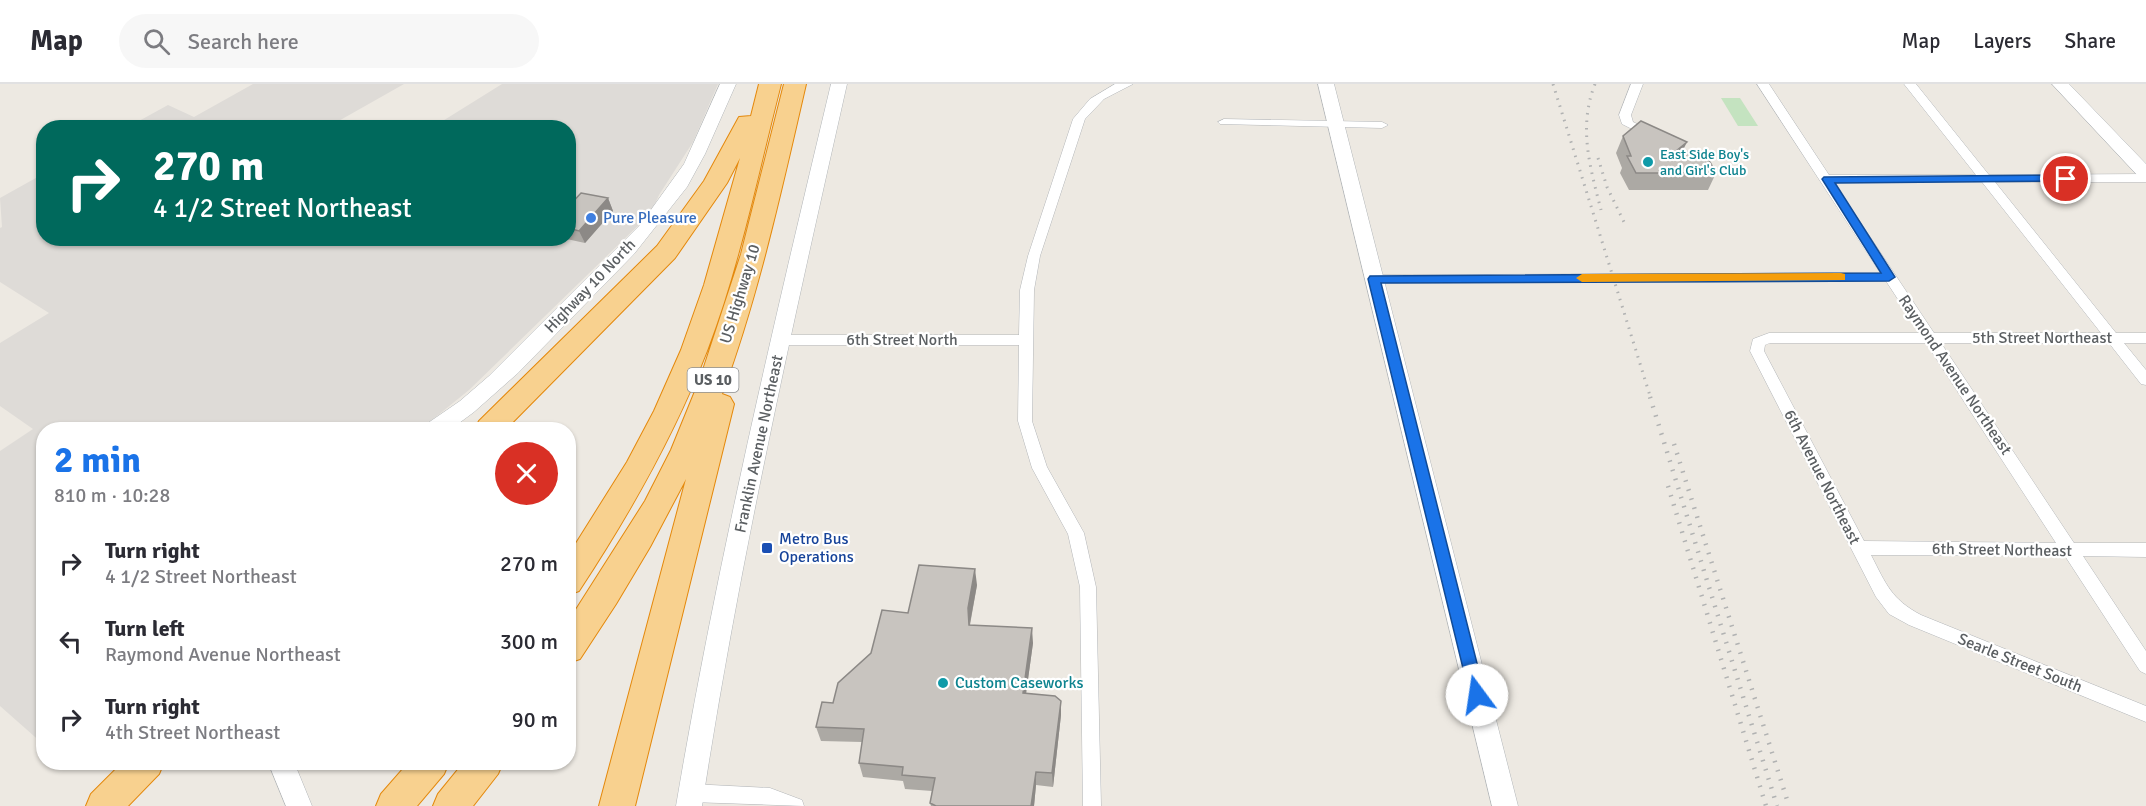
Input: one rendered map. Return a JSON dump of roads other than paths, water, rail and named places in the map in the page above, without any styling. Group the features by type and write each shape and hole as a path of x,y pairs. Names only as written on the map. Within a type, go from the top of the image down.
{"highway":[{"path":"496,422 666,252 690,220 726,163 763,84"},
{"name":"US 10","path":"576,570 597,540 654,439 694,349 726,251 770,84"},
{"name":"US Highway 10","path":"576,637 613,581 679,462 698,421 747,275 795,84"},
{"path":"617,806 717,415 747,275"},
{"path":"104,806 139,770"},
{"path":"394,806 425,770"},
{"path":"451,806 480,770"}],"street":[{"name":"Highway 10 North","path":"445,422 472,404 503,375 644,231 693,163 728,84"},
{"name":"Franklin Avenue Northeast","path":"690,800 706,700 780,340 838,84"},
{"path":"1092,806 1088,588 1076,533 1040,468 1029,440 1025,421 1027,290 1034,256 1079,119 1100,96 1127,84"},
{"path":"1326,84 1504,806"},
{"path":"1637,84 1625,116 1628,124 1652,135 1667,136"},
{"name":"Raymond Avenue Northeast","path":"1763,84 2072,550 2146,666"},
{"path":"1910,84 2146,380"},
{"path":"2060,84 2146,176"},
{"path":"1224,122 1382,125"},
{"path":"1827,179 2146,176"},
{"path":"1374,279 1889,277"},
{"name":"5th Street Northeast","path":"1758,342 1769,338 2146,338"},
{"name":"6th Street North","path":"780,340 1025,340"},
{"name":"6th Avenue Northeast","path":"1758,342 1758,351 1859,548 1882,592 1895,609"},
{"name":"6th Street Northeast","path":"1859,548 2146,550"},
{"name":"Searle Street South","path":"1895,609 1915,620 2146,714"},
{"path":"284,770 299,806"},
{"path":"690,800 770,797 795,806"}],"railway":[{"path":"1553,84 1651,399"},
{"path":"1595,84 1587,116 1587,131 1590,163 1601,210"},
{"path":"1598,158 1607,187 1624,222"},
{"path":"1650,397 1777,806"},
{"path":"1674,444 1789,806"},
{"path":"1668,486 1766,806"}],"place":[{"name":"East Side Boy's and Girl's Club","path":"1648,162"},
{"name":"Pure Pleasure","path":"591,218"},
{"name":"Metro Bus Operations","path":"767,548"},
{"name":"Custom Caseworks","path":"943,683"}]}
